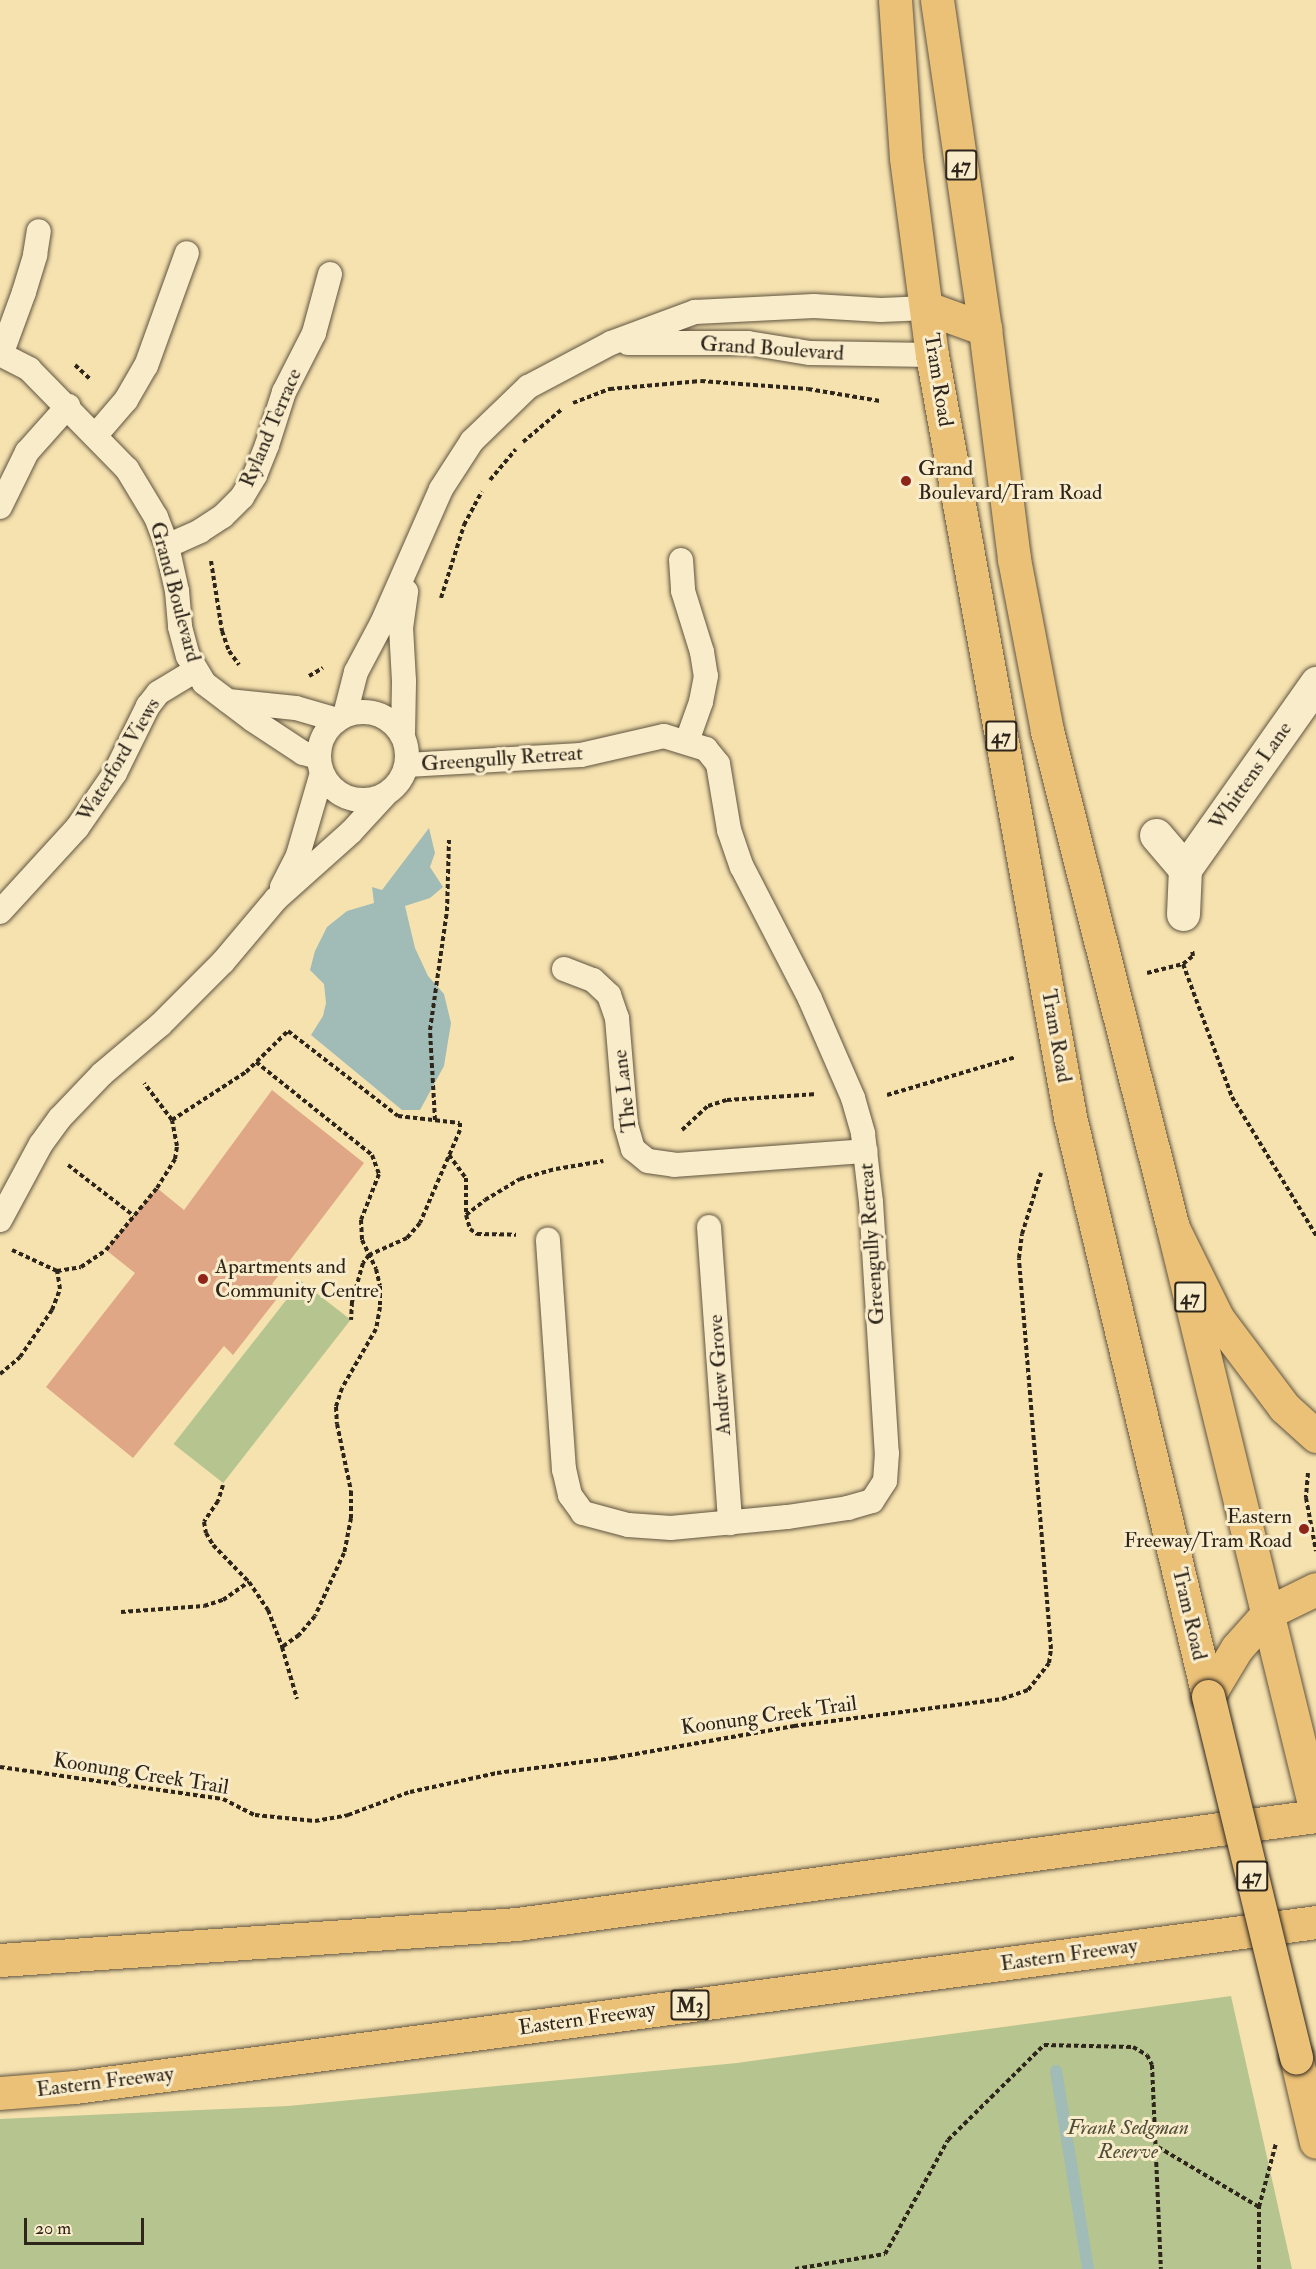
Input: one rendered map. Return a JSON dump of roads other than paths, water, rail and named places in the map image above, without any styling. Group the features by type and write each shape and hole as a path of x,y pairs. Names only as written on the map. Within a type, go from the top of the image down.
{"main road":[{"name":"Tram Road","path":"895,0 906,158 932,355 1071,1117 1296,2057"},
{"name":"47","path":"937,0 985,329 1014,559 1047,731 1269,1612 1316,1814"},
{"path":"927,308 985,329"},
{"path":"932,355 985,329"},
{"path":"1173,1228 1218,1319 1284,1407 1316,1436"},
{"path":"1208,1696 1237,1648 1269,1612 1316,1588"},
{"path":"0,1960 517,1924 1316,1814"},
{"name":"Eastern Freeway","path":"0,2093 75,2087 1316,1922"},
{"path":"1296,2057 1316,2093"},
{"name":"47","path":"1296,2057 1316,2142"}],"street":[{"name":"Whittens Lane","path":"1185,869 1316,683"},
{"path":"1156,835 1185,869 1183,914"}],"lane":[{"path":"0,355 30,274 39,231"},
{"path":"95,436 126,400 146,366 187,254"},
{"name":"Ryland Terrace","path":"167,546 223,516 242,497 251,482 267,445 284,392 314,333 330,274"},
{"name":"Grand Boulevard","path":"341,718 356,672 409,564 426,518 472,441 528,387 611,343 695,312 814,306 881,310 927,308"},
{"name":"Grand Boulevard","path":"611,343 748,343 810,353 932,355"},
{"name":"Grand Boulevard","path":"0,355 29,369 68,406 127,469 156,518 167,546 177,591 180,627 188,656 204,683 320,765"},
{"path":"0,507 27,452 68,406"},
{"path":"681,560 683,591 702,652 706,676 702,702 687,741"},
{"name":"Grand Boulevard","path":"403,735 404,681 400,628 409,564"},
{"name":"Waterford Views","path":"0,912 77,828 115,773 148,706 158,693 196,670"},
{"path":"228,701 296,708 341,718"},
{"path":"0,1220 41,1144 60,1118 123,1056 160,1025 223,962 276,899 351,832 399,783 407,765 407,750 403,735 393,723 378,714 361,711 341,718 321,739 320,765 298,855 276,899"},
{"name":"Greengully Retreat","path":"407,765 581,755 664,736 687,741 706,749 718,764 729,830 742,867 810,999 853,1098 865,1151 876,1274 886,1453 885,1481 872,1501 848,1508 671,1528 628,1525 583,1513 570,1495 564,1470 548,1240"},
{"path":"320,765 332,789 348,798 367,800 385,795"},
{"name":"The Lane","path":"564,969 593,980 609,995 617,1018 626,1125 633,1149 648,1161 675,1165 865,1151"},
{"name":"Andrew Grove","path":"709,1227 730,1522"}],"water":[{"path":"429,828 435,853 430,867 443,887 430,898 405,906 415,948 428,976 444,994 451,1023 444,1066 420,1110 402,1110 311,1035 323,1016 326,1003 324,984 310,970 315,951 327,927 347,911 374,903 372,887 382,890"}],"waterway":[{"path":"1056,2071 1088,2269"}],"place":[{"name":"Grand Boulevard/Tram Road","path":"906,481"},
{"name":"Apartments and Community Centre","path":"203,1279"},
{"name":"Eastern Freeway/Tram Road","path":"1304,1529"}],"park label":[{"name":"Frank Sedgman Reserve","path":"1128,2140"}]}
